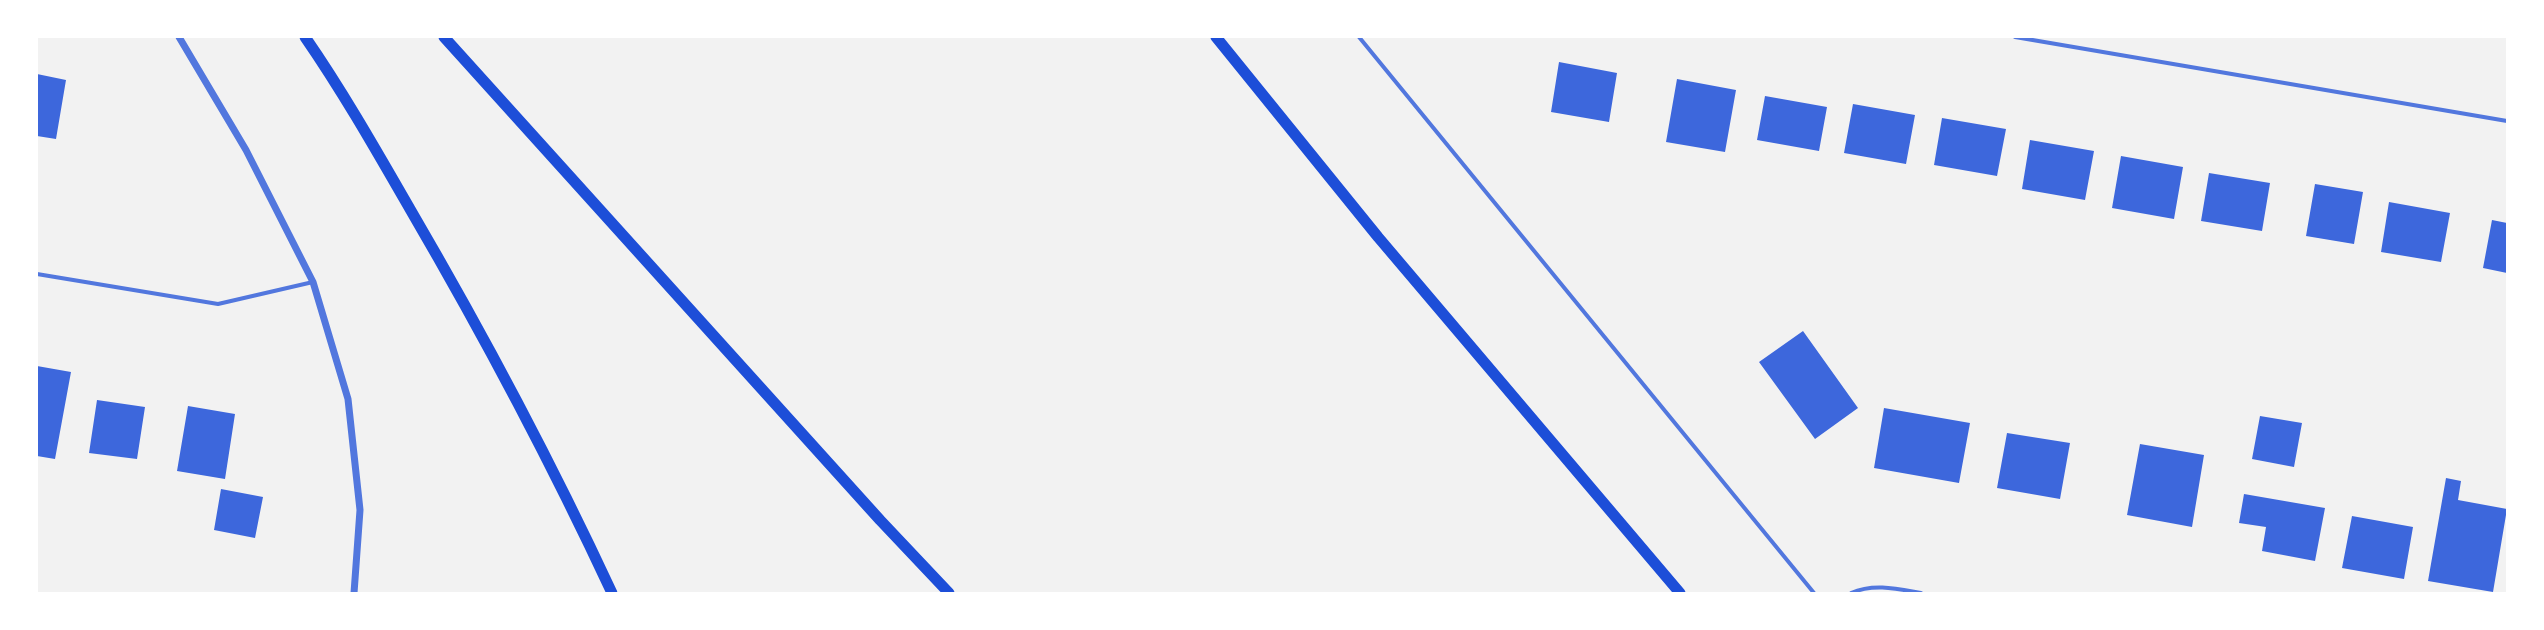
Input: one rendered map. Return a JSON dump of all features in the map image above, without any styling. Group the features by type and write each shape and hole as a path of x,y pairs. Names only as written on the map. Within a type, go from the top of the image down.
{"highway":[{"path":"304,37 338,86 458,291 558,477 612,593"},
{"path":"444,37 880,520 949,593"},
{"path":"1216,37 1378,237 1680,593"}],"street":[{"path":"179,37 246,150 313,282 348,399 360,510 354,593"},
{"path":"1359,37 1814,593"},
{"path":"2016,37 2507,121"},
{"path":"37,274 218,304 313,282"},
{"path":"1851,593 1863,588 1879,586 1922,593"}],"building":[{"path":"1559,62 1617,73 1609,122 1551,112"},
{"path":"37,74 66,80 56,139 37,136"},
{"path":"1677,79 1736,90 1725,152 1666,142"},
{"path":"1765,96 1827,107 1819,151 1757,140"},
{"path":"1853,104 1915,115 1906,164 1844,153"},
{"path":"1942,118 2006,129 1997,176 1934,165"},
{"path":"2030,140 2094,151 2085,200 2022,189"},
{"path":"2121,156 2183,167 2174,219 2112,208"},
{"path":"2209,173 2270,183 2262,231 2201,221"},
{"path":"2315,184 2363,192 2354,244 2306,236"},
{"path":"2389,202 2450,213 2441,262 2381,252"},
{"path":"2492,220 2507,223 2507,273 2483,268"},
{"path":"1803,331 1858,408 1815,439 1759,362"},
{"path":"37,366 71,372 55,459 37,456"},
{"path":"97,400 145,407 137,459 89,453"},
{"path":"188,406 235,414 225,479 177,471"},
{"path":"1884,408 1970,423 1959,483 1874,468"},
{"path":"2260,416 2302,423 2294,467 2252,459"},
{"path":"2007,433 2070,443 2060,499 1997,488"},
{"path":"2140,444 2204,455 2192,527 2127,515"},
{"path":"2446,478 2461,481 2458,500 2507,509 2493,592 2428,581"},
{"path":"221,489 263,497 255,538 214,530"},
{"path":"2244,494 2325,508 2315,561 2262,551 2266,527 2239,523"},
{"path":"2352,516 2413,527 2404,579 2342,568"}]}
